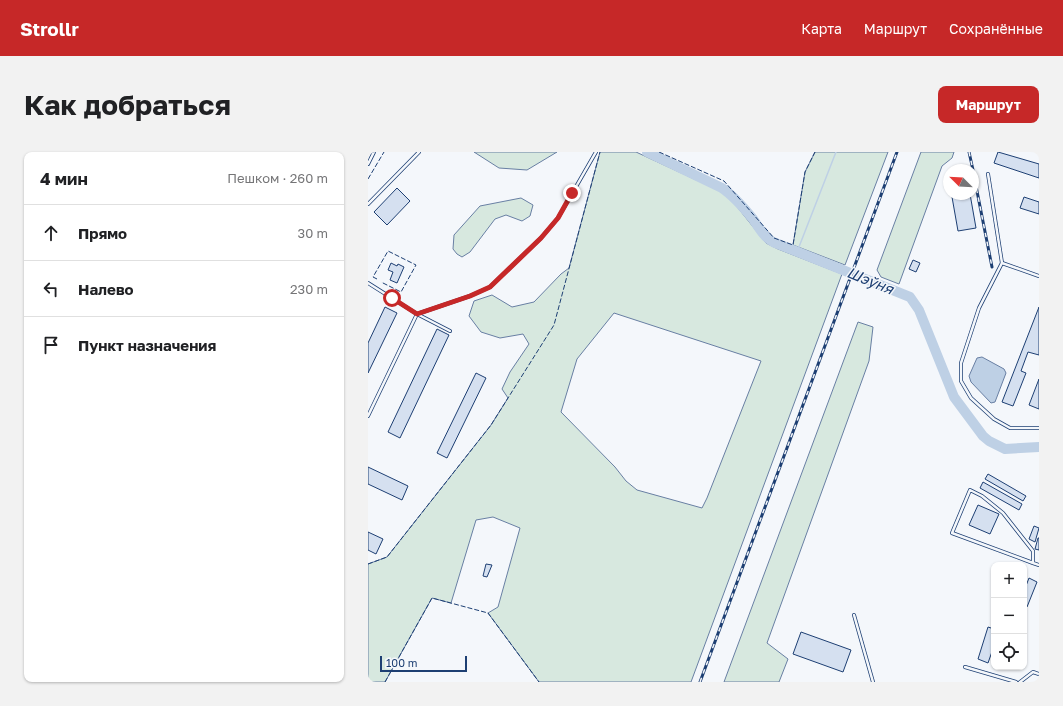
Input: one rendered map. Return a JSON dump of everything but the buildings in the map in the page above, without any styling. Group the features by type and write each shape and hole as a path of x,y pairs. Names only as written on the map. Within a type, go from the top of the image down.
{"lane":[{"path":"368,164 374,152"},
{"path":"368,204 419,152"},
{"path":"368,416 417,314 470,296 490,287 541,238 558,218 596,152"},
{"path":"988,174 1002,263 979,308 961,363 961,381 971,398 994,419 1010,428 1039,428"},
{"path":"1002,263 1039,276"},
{"path":"368,283 417,314 450,331"},
{"path":"1034,563 1033,551 1003,513 982,496 970,490 952,533 1039,565"},
{"path":"854,615 873,682"},
{"path":"965,667 1016,682"},
{"path":"1020,682 1033,672 1039,674"}],"shaded area":[{"path":"474,152 557,152 527,170 499,168"},
{"path":"600,152 636,152 718,190 730,198 766,243 842,274 691,682 539,682 488,613 498,607 520,528 493,517 476,520 451,603 432,598 385,682 368,682 368,564 387,557 491,425 508,398 502,389 510,372 529,344 523,334 500,338 481,332 469,316 474,301 492,295 512,307 534,302 561,274 569,268","holes":["614,313 761,361 702,508 637,490 626,481 615,467 561,412 577,359"]},
{"path":"815,152 888,152 845,265 793,245 805,172"},
{"path":"921,152 954,152 952,158 942,166 899,284 881,277 877,270"},
{"path":"521,198 533,205 530,216 522,221 506,215 495,219 470,252 462,257 457,254 453,249 454,235 480,206"},
{"path":"858,322 873,327 869,361 767,643 788,659 779,682 724,682"}],"water":[{"path":"982,357 1004,369 1006,373 995,402 991,403 971,382 969,376 977,358"}],"waterway":[{"name":"Шэўня","path":"647,152 722,188 739,202 764,235 773,242 910,297 919,310 954,397 983,436 989,441 1005,449 1039,447"},
{"path":"797,252 836,152"}],"railway":[{"path":"700,682 897,152"},
{"path":"969,152 972,164"},
{"path":"979,200 992,267"}],"fence":[{"path":"368,179 384,152"},
{"path":"368,564 387,557 491,425 554,325 600,152"},
{"path":"659,152 724,181 774,238 793,245 805,172 815,152"},
{"path":"377,279 373,277 388,251 416,265 401,292 381,282"},
{"path":"385,682 432,598 488,613 539,682"}],"route":[{"path":"392,298 417,314 470,296 490,287 541,238 558,218 572,193"}]}
